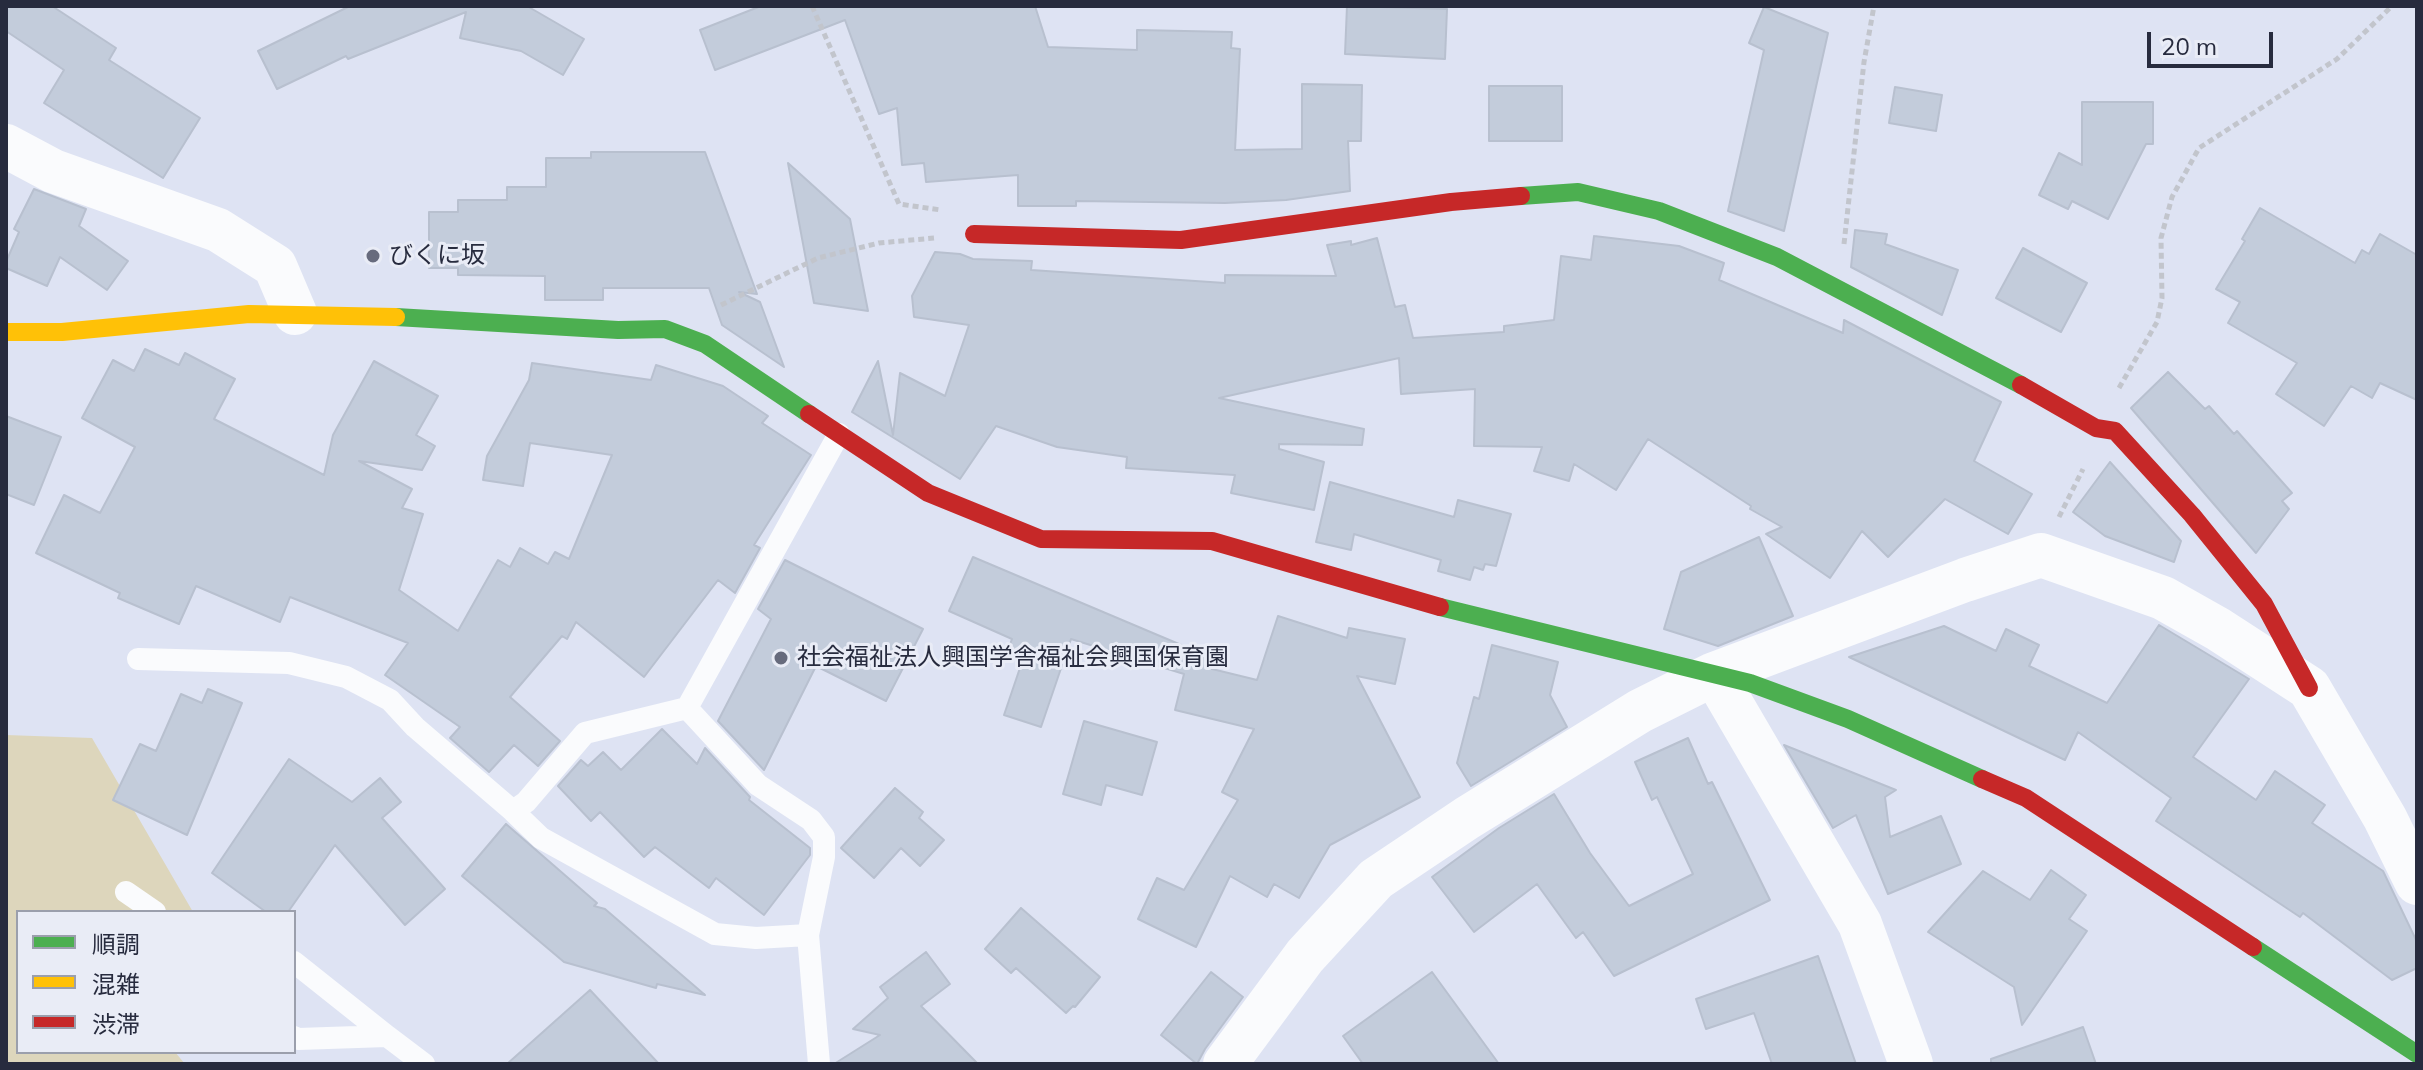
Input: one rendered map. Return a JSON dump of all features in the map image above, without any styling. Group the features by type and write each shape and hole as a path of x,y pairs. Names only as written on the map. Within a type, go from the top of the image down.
{"street":[{"path":"6,146 53,171 218,230 275,266 295,313"},
{"path":"974,234 1181,240 1451,202 1578,192 1659,211 1777,257 1998,372 2096,428 2115,431 2192,515 2264,604 2385,818 2417,883"},
{"path":"6,332 62,332 249,314 295,313 618,330 665,329 705,344 928,493 1041,539 1212,541 1444,608 1750,683 1848,719 2026,798 2417,1054"},
{"path":"1225,1064 1305,956 1376,879 1467,818 1640,711 1714,674 1965,580 2041,555 2163,598 2218,629 2309,688"},
{"path":"1714,674 1860,924 1911,1064"}],"lane":[{"path":"513,811 526,802 585,733 687,708 839,434"},
{"path":"138,659 289,663 346,677 390,700 415,727 541,838 715,934 756,938 808,935"},
{"path":"687,708 758,785 811,820 824,837 824,857 808,935 819,1064"},
{"path":"126,892 152,910"},
{"path":"296,964 424,1064"},
{"path":"296,1038 387,1036"}],"path":[{"path":"812,6 899,204"},
{"path":"1837,252 1843,245 1864,62 1874,6"},
{"path":"2096,428 2157,322 2162,298 2161,238 2172,197 2199,148 2337,59 2392,6"},
{"path":"665,329 818,258 879,243 974,234"},
{"path":"2041,555 2083,469"}],"shaded area":[{"path":"6,735 92,738 192,910 16,910 16,1054 177,1054 185,1064 6,1064"}],"building":[{"path":"6,6 52,6 116,48 109,60 200,118 163,178 44,103 64,70 6,31"},
{"path":"350,6 527,6 584,39 563,75 521,51 460,38 466,12 348,59 346,56 277,89 258,51"},
{"path":"761,6 1035,6 1048,47 1137,50 1137,30 1232,32 1231,48 1240,49 1235,150 1302,149 1302,84 1362,85 1361,141 1348,141 1350,191 1286,200 1225,203 1076,201 1076,206 1018,206 1018,175 926,182 924,163 902,165 897,108 879,114 845,20 715,70 700,30"},
{"path":"1347,6 1447,9 1445,59 1345,54"},
{"path":"1764,7 1828,33 1784,231 1728,211 1764,50 1749,43"},
{"path":"1489,86 1562,86 1562,141 1489,141"},
{"path":"1895,87 1942,95 1936,131 1889,123"},
{"path":"2082,102 2153,102 2153,144 2146,144 2108,219 2072,201 2068,209 2039,195 2059,153 2082,165"},
{"path":"591,152 705,152 757,294 739,292 760,302 784,367 722,325 709,288 603,288 603,300 545,300 545,276 458,275 458,268 429,268 429,212 458,212 458,200 507,200 507,187 546,187 546,158 591,158"},
{"path":"788,163 850,219 868,311 814,303"},
{"path":"34,189 86,209 79,226 128,261 107,290 60,257 47,286 6,268 19,232 14,229"},
{"path":"2260,208 2355,263 2362,250 2369,254 2380,234 2417,255 2417,400 2380,383 2372,398 2351,386 2324,426 2276,394 2297,363 2228,323 2240,302 2216,289 2245,241 2242,239"},
{"path":"1855,230 1887,234 1885,244 1958,270 1942,315 1851,267"},
{"path":"1594,236 1679,246 1724,263 1719,280 1843,333 1844,320 2001,402 1974,461 2032,494 2008,534 1945,499 1888,557 1862,531 1830,578 1766,534 1782,527 1750,509 1751,506 1648,439 1616,490 1574,464 1569,481 1534,471 1542,447 1474,446 1475,389 1401,394 1399,358 1219,398 1364,429 1362,445 1279,444 1279,449 1324,462 1314,510 1231,493 1235,475 1126,468 1127,457 1057,447 996,426 960,479 852,412 878,361 893,435 900,373 945,396 969,325 914,317 912,296 935,252 960,254 973,259 1032,261 1031,270 1225,283 1225,275 1336,276 1327,245 1351,241 1351,245 1377,238 1395,307 1405,305 1413,338 1504,332 1504,326 1554,320 1561,256 1591,260"},
{"path":"2023,248 2087,283 2061,332 1996,298"},
{"path":"145,349 179,365 185,353 235,379 214,419 324,475 333,435 374,361 438,396 416,435 435,446 422,470 359,461 412,489 402,508 423,514 399,590 458,631 498,560 510,567 520,548 548,564 555,552 569,559 612,455 530,443 523,486 483,480 487,456 529,380 532,363 651,380 656,365 723,386 768,416 762,423 811,455 754,545 760,548 735,593 718,580 644,677 576,622 567,639 562,636 510,697 560,741 538,766 514,745 489,772 450,738 460,727 385,675 408,643 290,597 280,622 196,586 179,624 118,598 120,593 36,553 64,495 100,513 135,447 82,418 113,360 134,371"},
{"path":"2168,372 2205,409 2209,406 2234,434 2237,431 2292,493 2282,501 2289,509 2256,553 2131,408"},
{"path":"6,416 61,437 34,505 6,494"},
{"path":"2110,462 2181,541 2174,562 2105,536 2073,512"},
{"path":"1330,482 1454,517 1458,500 1511,514 1496,566 1485,564 1483,570 1474,567 1470,580 1438,571 1441,560 1354,534 1351,550 1316,542"},
{"path":"1759,537 1793,616 1718,646 1664,629 1681,572"},
{"path":"973,557 1212,658 1208,668 1257,680 1278,616 1347,638 1349,628 1405,639 1395,684 1357,676 1420,797 1330,845 1299,898 1274,884 1267,897 1230,876 1196,947 1138,919 1157,878 1184,890 1238,800 1222,792 1254,729 1175,710 1184,674 1071,639 1041,727 1004,715 1023,659 1007,652 1012,639 949,611"},
{"path":"785,560 923,629 886,701 816,666 764,770 718,721 771,619 758,609"},
{"path":"2159,625 2249,679 2193,757 2256,800 2275,771 2325,805 2312,823 2383,871 2417,942 2417,968 2392,980 2303,913 2300,917 2156,821 2171,798 2078,732 2065,760 1849,657 1944,626 1996,651 2006,629 2039,645 2029,666 2107,703"},
{"path":"1492,645 1558,662 1550,695 1567,727 1471,786 1457,763 1474,697 1479,699"},
{"path":"208,689 242,703 187,835 113,800 140,744 156,751 181,694 202,703"},
{"path":"1084,721 1157,742 1142,795 1106,785 1101,805 1063,794"},
{"path":"662,729 697,764 705,748 750,797 749,800 810,848 810,855 764,915 716,878 709,888 655,847 644,857 600,812 591,821 558,786 581,760 588,766 603,752 621,770"},
{"path":"1688,738 1708,784 1712,782 1770,900 1614,976 1583,932 1576,938 1537,884 1474,932 1432,877 1499,828 1554,794 1590,853 1629,906 1693,874 1657,797 1652,800 1635,762"},
{"path":"1784,745 1896,790 1885,797 1890,837 1941,816 1961,864 1888,894 1856,815 1833,828"},
{"path":"289,759 352,802 380,778 401,802 382,818 445,889 405,925 335,845 289,910 263,910 212,873"},
{"path":"895,788 923,812 919,818 944,840 920,866 901,848 874,878 841,848"},
{"path":"506,824 597,903 594,906 605,909 705,995 657,984 656,988 564,962 462,876"},
{"path":"2051,870 2086,895 2069,919 2087,931 2022,1025 2014,987 1928,932 1983,871 2030,900"},
{"path":"1021,908 1100,977 1075,1007 1066,1013 1016,968 1011,973 985,949"},
{"path":"926,952 950,984 921,1006 978,1064 834,1064 880,1035 853,1029 888,998 880,987"},
{"path":"1818,956 1856,1064 1772,1064 1754,1013 1706,1029 1696,999"},
{"path":"1211,972 1243,997 1197,1064 1161,1035"},
{"path":"1432,972 1499,1064 1363,1064 1343,1036"},
{"path":"590,990 659,1064 507,1064"},
{"path":"2083,1027 2096,1064 1991,1064 1991,1059"}],"traffic: fast":[{"path":"1521,196 1578,192 1659,211 1777,257 2021,385"},
{"path":"396,317 618,330 665,329 705,344 809,414"},
{"path":"1440,607 1750,683 1848,719 1982,779"},
{"path":"2253,947 2417,1054"}],"traffic: slow":[{"path":"6,332 62,332 249,314 396,317"}],"traffic: jam":[{"path":"974,234 1181,240 1451,202 1521,196"},
{"path":"2021,385 2096,428 2115,431 2192,515 2264,604 2309,688"},
{"path":"809,414 928,493 1041,539 1212,541 1440,607"},
{"path":"1982,779 2026,798 2253,947"}],"place":[{"name":"びくに坂","path":"373,256"},
{"name":"社会福祉法人興国学舎福祉会興国保育園","path":"781,658"}]}
